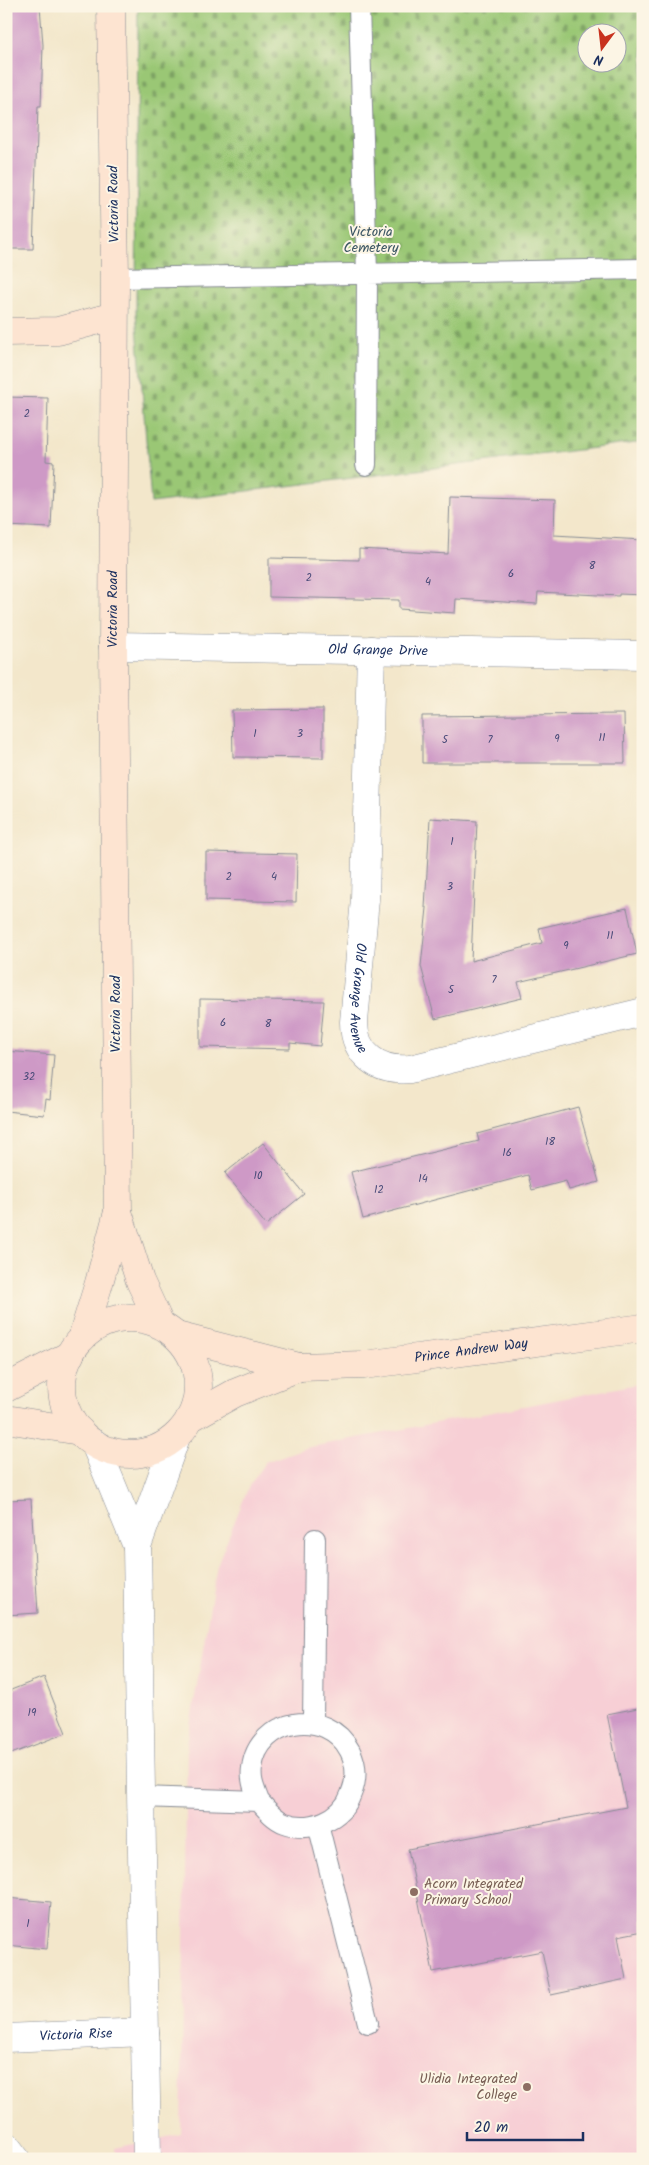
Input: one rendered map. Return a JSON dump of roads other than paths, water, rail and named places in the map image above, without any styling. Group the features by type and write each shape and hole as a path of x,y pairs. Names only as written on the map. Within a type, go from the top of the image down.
{"street":[{"name":"Victoria Road","path":"76,1347 99,1283 118,1212 113,646 115,278 111,6"},
{"path":"6,332 58,331 114,316"},
{"name":"Old Grange Drive","path":"113,646 643,655"},
{"name":"Old Grange Avenue","path":"372,650 365,900 354,1022 356,1040 363,1054 384,1068 410,1069 643,1012"},
{"name":"Victoria Road","path":"118,1212 140,1281 169,1330"},
{"path":"6,1388 76,1347 99,1325 119,1319 140,1318 169,1330 191,1353 198,1373 198,1397 183,1427 137,1546 140,1797 148,2159"},
{"name":"Prince Andrew Way","path":"169,1330 299,1368 364,1366 643,1328"},
{"path":"76,1347 63,1375 63,1396 69,1415 88,1438 137,1546"},
{"name":"Prince Andrew Way","path":"183,1427 235,1393 299,1368"},
{"path":"6,1419 88,1438 114,1452 134,1454 156,1449 183,1427"},
{"name":"Victoria Rise","path":"6,2038 145,2032"},
{"path":"6,2146 16,2159"}],"lane":[{"path":"359,6 367,274 366,465"},
{"path":"115,278 643,269"},
{"path":"312,1722 315,1539"},
{"path":"295,1722 312,1722 326,1726 338,1734 347,1745 354,1758 355,1785 346,1804 330,1819 318,1824 300,1826 284,1823 270,1814 259,1801 253,1785 252,1768 256,1752 266,1738 279,1728 295,1722"},
{"path":"140,1797 259,1801"},
{"path":"318,1824 368,2023"}],"place":[{"name":"Acorn Integrated Primary School","path":"414,1892"},
{"name":"Ulidia Integrated College","path":"527,2087"}],"park label":[{"name":"Victoria Cemetery","path":"371,240"}]}
